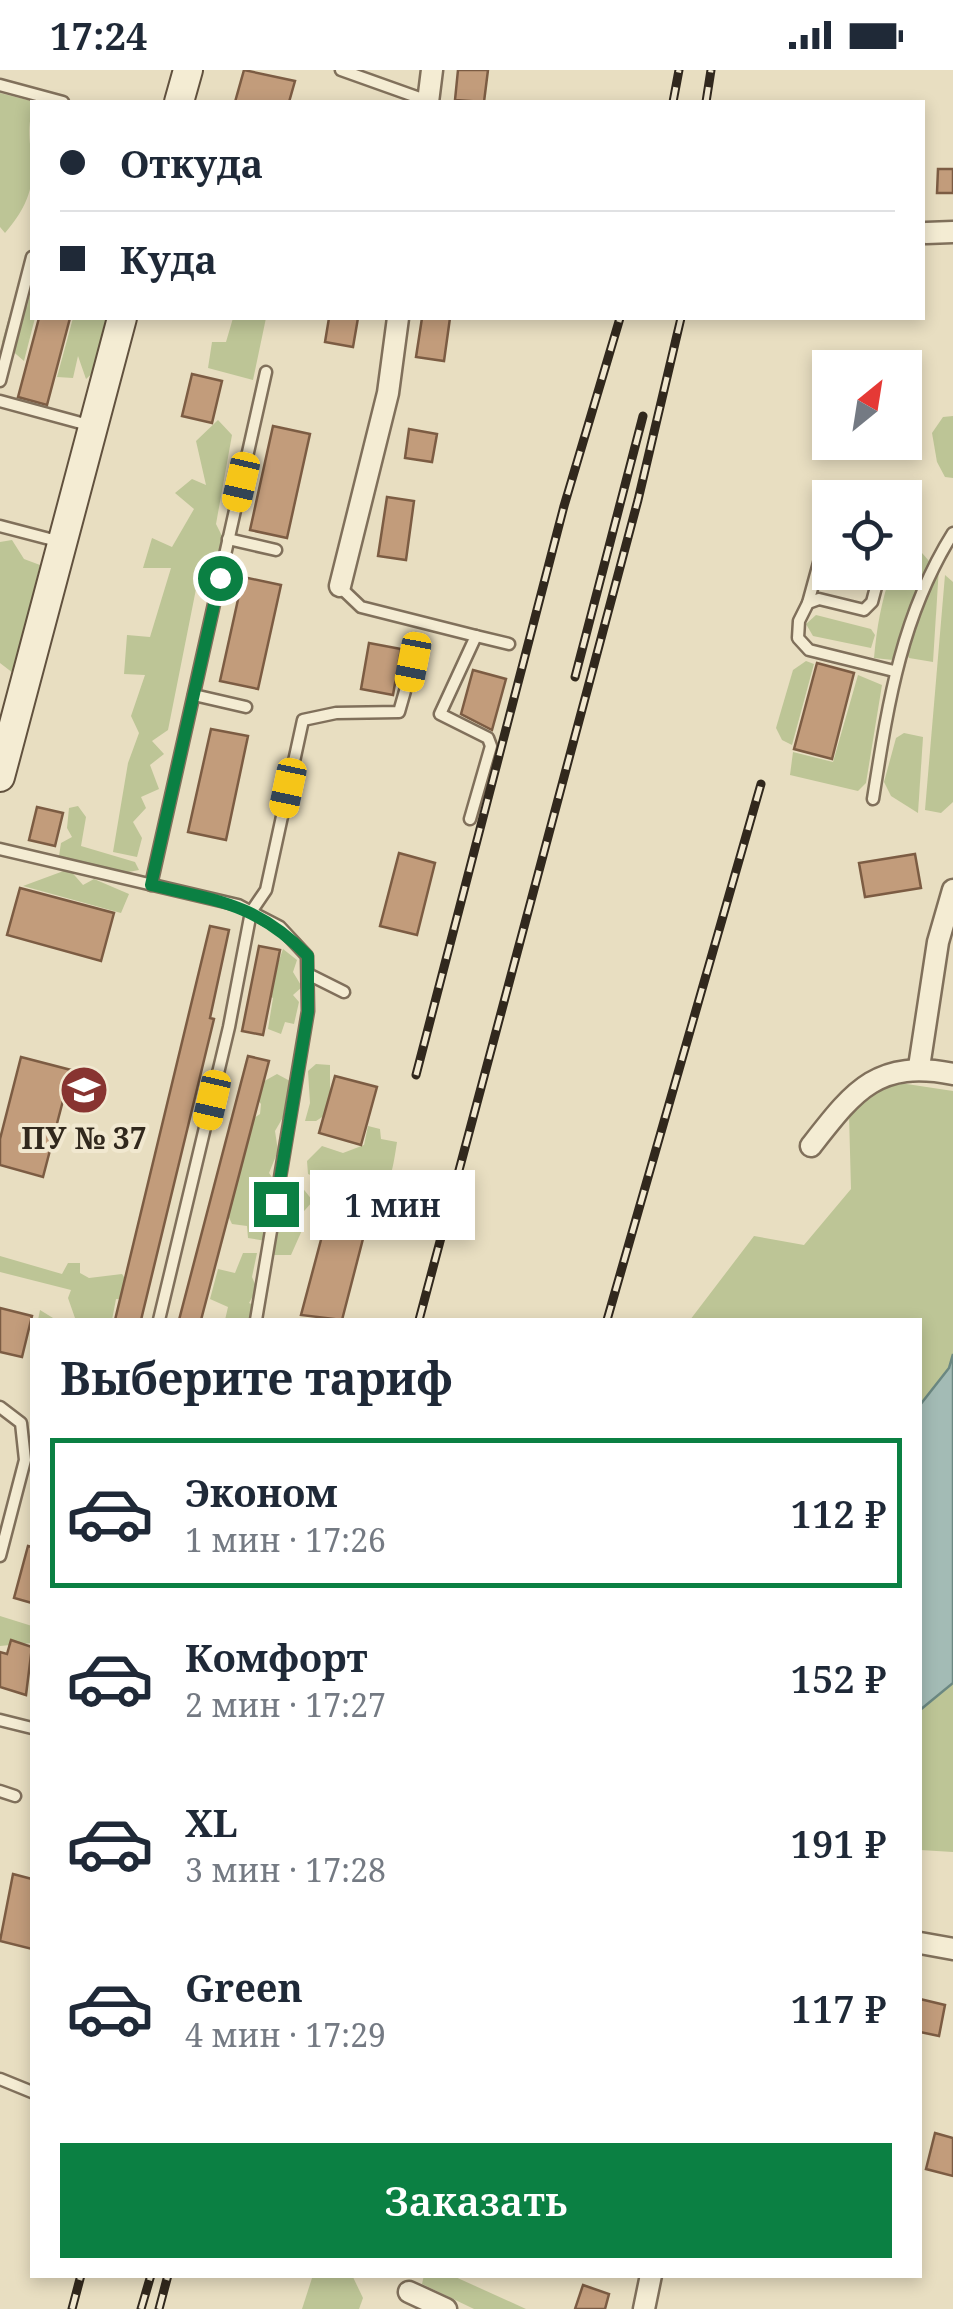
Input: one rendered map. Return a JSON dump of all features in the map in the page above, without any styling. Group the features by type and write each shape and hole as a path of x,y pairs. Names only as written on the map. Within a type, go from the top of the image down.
{"main road":[{"path":"0,778 121,320"}],"street":[{"path":"428,100 432,70"},
{"path":"926,233 953,232"},
{"path":"340,586 388,393 398,320"},
{"path":"918,1067 946,941 953,890"},
{"path":"810,1146 858,1087 918,1067 953,1074"},
{"path":"922,1942 953,1949"},
{"path":"644,2309 650,2278"},
{"path":"409,2292 446,2309"}],"lane":[{"path":"342,70 423,100"},
{"path":"0,85 56,100"},
{"path":"0,380 30,266"},
{"path":"151,885 266,372"},
{"path":"0,402 93,426"},
{"path":"0,526 62,542"},
{"path":"873,798 895,696 894,671 937,558 953,533"},
{"path":"228,539 276,550"},
{"path":"340,586 361,606 509,644"},
{"path":"812,588 799,620 798,638 809,650 894,671"},
{"path":"808,603 819,599 864,610 872,602 875,590"},
{"path":"470,818 491,746 488,738 440,714 476,636"},
{"path":"159,1318 229,1026 251,912 266,890 302,720 336,713 399,712 413,662"},
{"path":"194,695 246,707"},
{"path":"0,850 251,912 280,927 308,956 308,1012 256,1318"},
{"path":"308,974 344,992"},
{"path":"0,1407 27,1424 25,1460 0,1556"},
{"path":"0,1720 28,1727 20,1740"},
{"path":"6,1778 1,1791 15,1796"},
{"path":"0,2079 30,2091"}],"green space":[{"path":"0,93 30,101 30,190 5,233 0,227"},
{"path":"30,294 30,320 34,320 24,361 2,342 9,317 27,307"},
{"path":"72,320 115,320 106,361 86,379 78,356 73,378 57,377"},
{"path":"232,320 266,320 253,380 208,368 212,342 226,342"},
{"path":"953,416 953,478 945,477 937,462 932,433 943,417"},
{"path":"218,420 232,435 216,524 223,538 213,568 198,579 168,730 152,741 164,754 150,765 159,789 141,797 146,808 133,822 142,838 137,857 113,852 128,763 139,733 131,716 145,675 124,674 127,635 150,637 171,568 143,568 152,538 172,547 194,509 175,493 192,479 206,485 196,441"},
{"path":"12,540 24,559 40,565 13,673 0,663 0,542"},
{"path":"922,553 929,561 922,589"},
{"path":"939,567 933,662 909,658 906,652"},
{"path":"945,575 953,582 953,802 941,813 925,810"},
{"path":"886,590 922,590 893,660 874,658"},
{"path":"816,615 871,629 875,635 871,648 813,636 806,624"},
{"path":"806,661 814,664 792,745 782,740 776,728 793,670"},
{"path":"858,675 882,685 866,783 858,791 790,775 793,752 833,762"},
{"path":"904,733 923,737 918,813 891,796 884,782 896,738"},
{"path":"78,806 86,817 81,846 135,862 139,870 123,873 59,856 61,843 72,837 67,828 69,808"},
{"path":"69,869 83,885 94,879 129,894 121,913 23,886"},
{"path":"283,949 297,960 293,972 302,987 293,995 299,1002 294,1024 285,1022 281,1034 268,1029 273,998 267,995"},
{"path":"316,1064 330,1065 330,1112 316,1121 305,1121 310,1103 308,1071"},
{"path":"277,1074 290,1081 289,1107 275,1131 278,1151 269,1173 274,1180 266,1222 279,1224 278,1216 301,1186 313,1201 297,1219 303,1228 291,1255 273,1255 272,1242 248,1238 247,1226 232,1224 224,1207 248,1122 260,1114 261,1104 253,1094 259,1084"},
{"path":"900,1083 953,1091 953,1354 949,1368 922,1402 922,1318 692,1318 754,1236 804,1245 851,1189 849,1115 865,1096"},
{"path":"368,1126 380,1129 381,1139 397,1142 383,1195 360,1216 356,1203 363,1193 353,1188 346,1200 328,1192 316,1194 310,1185 315,1177 308,1174 307,1161 322,1146 343,1153 364,1145"},
{"path":"243,1253 257,1253 252,1277 257,1289 249,1303 256,1306 251,1318 225,1318 228,1307 210,1299 218,1269 235,1273"},
{"path":"0,1256 62,1274 68,1263 80,1263 80,1273 89,1278 122,1274 130,1286 126,1299 116,1299 112,1318 75,1318 68,1298 71,1290 0,1272"},
{"path":"0,1616 30,1625 30,1643 0,1646"},
{"path":"953,1683 953,1852 922,1850 922,1708"},
{"path":"312,2278 353,2278 363,2298 359,2309 302,2309"},
{"path":"423,2278 458,2278 526,2309 474,2309 422,2284"}],"water":[{"path":"953,1354 953,1683 922,1708 922,1402 949,1368"}],"building":[{"path":"244,70 295,81 290,100 236,100"},
{"path":"458,70 488,70 484,100 455,100"},
{"path":"938,169 953,169 953,193 937,193"},
{"path":"38,320 69,320 47,405 18,397"},
{"path":"329,320 358,320 353,347 325,342"},
{"path":"422,320 450,320 444,361 416,357"},
{"path":"192,374 222,381 212,423 182,416"},
{"path":"273,426 310,434 287,538 250,530"},
{"path":"409,429 437,434 432,462 405,458"},
{"path":"387,497 414,501 406,560 378,556"},
{"path":"243,577 281,585 258,689 220,681"},
{"path":"369,643 401,649 393,695 361,689"},
{"path":"817,663 854,673 832,759 794,749"},
{"path":"473,670 506,679 492,730 461,714"},
{"path":"211,729 248,736 226,840 188,832"},
{"path":"37,807 63,813 55,846 29,840"},
{"path":"399,853 435,863 417,935 380,926"},
{"path":"915,854 921,888 865,897 859,863"},
{"path":"20,888 114,913 101,961 7,935"},
{"path":"210,926 229,930 210,1018 214,1019 141,1318 115,1318"},
{"path":"259,946 280,950 263,1035 242,1031"},
{"path":"248,1056 269,1061 202,1318 180,1318"},
{"path":"21,1057 71,1070 43,1177 0,1165 0,1139"},
{"path":"335,1076 377,1087 361,1145 319,1133"},
{"path":"326,1221 365,1231 343,1318 301,1315"},
{"path":"0,1308 32,1316 22,1357 0,1352"},
{"path":"28,1546 30,1546 30,1602 14,1598"},
{"path":"11,1640 30,1646 26,1695 0,1687 0,1652 7,1654"},
{"path":"13,1874 30,1878 30,1948 0,1941"},
{"path":"922,1999 945,2005 939,2036 922,2032"},
{"path":"935,2133 953,2138 953,2176 926,2169"},
{"path":"583,2285 609,2294 605,2309 575,2309"}],"railway":[{"path":"673,100 679,70"},
{"path":"706,100 711,70"},
{"path":"416,1075 564,506 619,320"},
{"path":"420,1318 638,500 681,320"},
{"path":"575,677 643,416"},
{"path":"608,1318 761,784"},
{"path":"72,2309 80,2278"},
{"path":"141,2309 150,2278"},
{"path":"159,2309 167,2278"}],"place":[{"name":"ПУ № 37","path":"84,1090"}],"route":[{"path":"220,578 151,885 238,905 280,927 308,956 308,1012 276,1204"}]}
